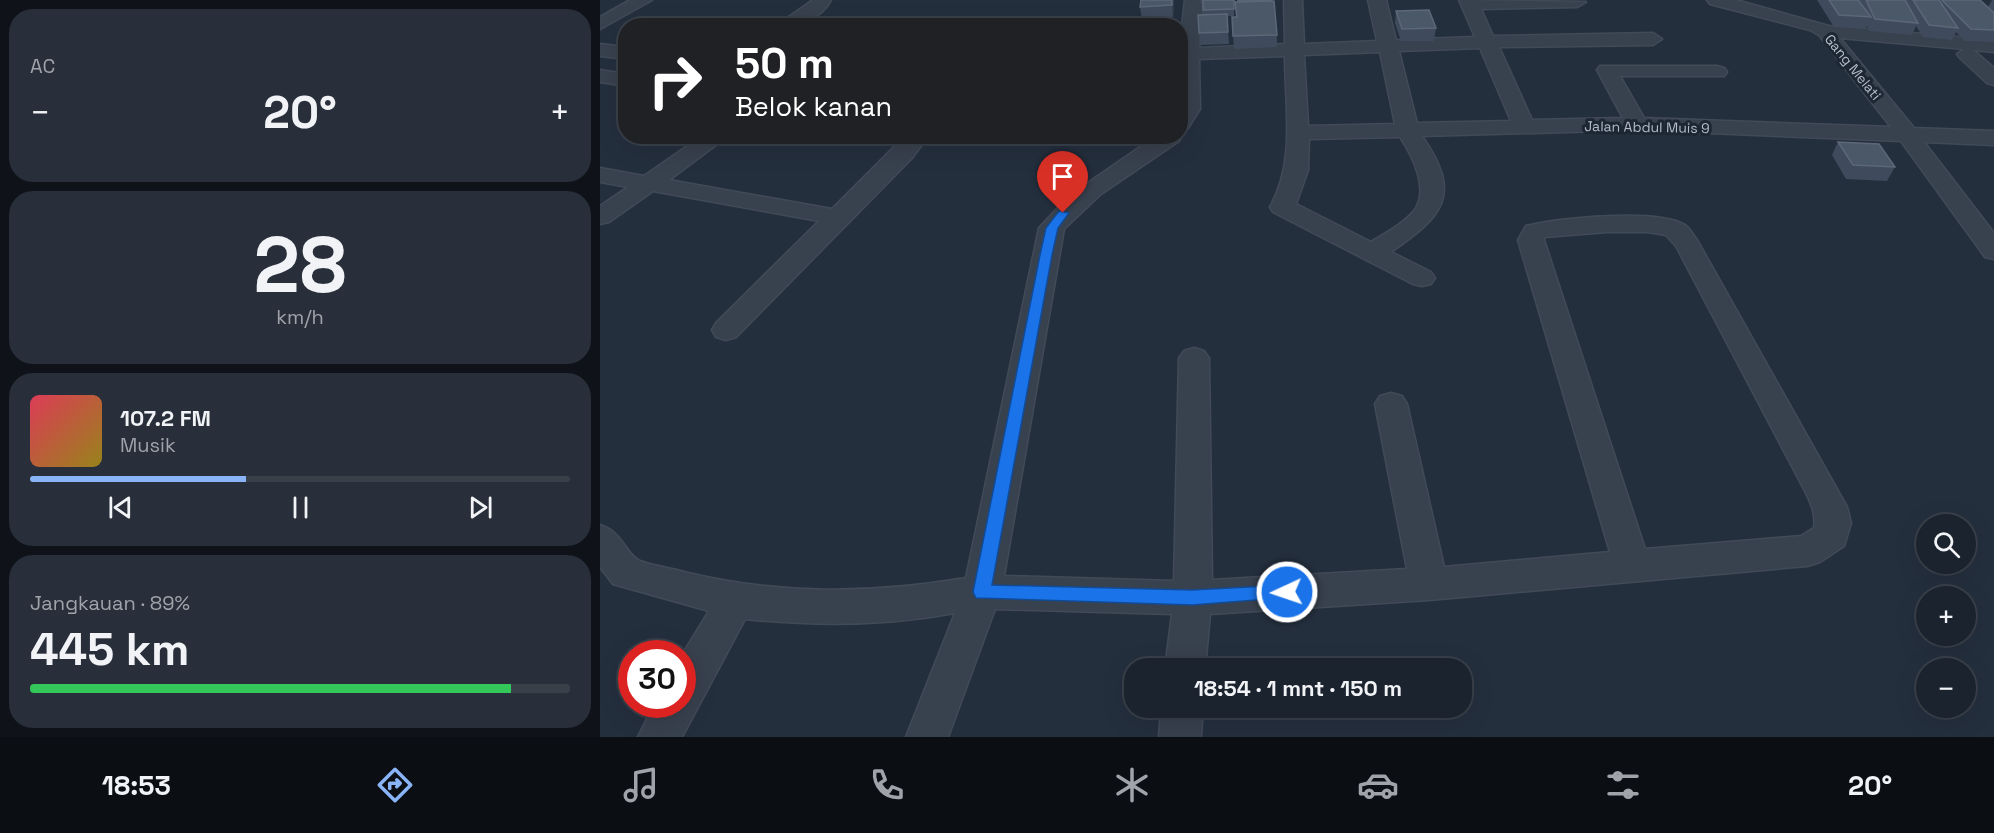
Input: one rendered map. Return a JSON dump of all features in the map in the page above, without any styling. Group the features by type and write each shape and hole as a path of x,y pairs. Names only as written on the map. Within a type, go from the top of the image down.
{"street":[{"path":"600,24 643,0"},
{"path":"797,18 820,4 822,0"},
{"path":"1188,111 1189,54 1194,0"},
{"path":"1293,0 1296,110 1300,148 1291,193 1282,207 1422,278"},
{"path":"1372,253 1424,216 1432,192 1429,172 1419,148 1408,132 1377,0"},
{"name":"Gang Melati","path":"1715,0 1816,26 1825,32 1908,135 1994,251"},
{"path":"1525,128 1469,2 1577,2"},
{"path":"1825,32 1994,46"},
{"path":"1189,54 1487,42 1653,39"},
{"path":"1587,41 1607,70 1637,124"},
{"path":"600,50 618,52"},
{"path":"1967,54 1994,79"},
{"path":"1607,70 1717,72"},
{"path":"600,76 618,79"},
{"name":"Jalan Abdul Muis 9","path":"1300,133 1408,132 1637,124 1994,138"},
{"path":"600,217 706,144"},
{"path":"726,330 911,144"},
{"path":"927,737 982,592 1052,228 1063,213 1082,196 1159,144"},
{"path":"600,175 837,217"},
{"path":"600,540 613,573 735,601 804,608 925,602 982,592 1192,598 1429,584 1633,568 1807,551 1831,536 1833,523 1830,507 1688,245 1676,231 1646,224 1555,227 1535,231 1531,240 1633,568"},
{"path":"1186,658 1192,598 1194,358"},
{"path":"1391,404 1429,584"},
{"path":"696,669 735,601"},
{"path":"659,737 670,718"},
{"path":"1180,737 1181,718"}],"building":[{"path":"1141,0 1172,0 1172,5 1140,7"},
{"path":"1203,0 1234,0 1234,9 1203,10"},
{"path":"1238,0 1271,0 1271,1 1238,2"},
{"path":"1829,0 1858,0 1871,17 1839,15"},
{"path":"1866,0 1905,0 1918,23 1875,19"},
{"path":"1913,0 1939,0 1958,28 1929,25"},
{"path":"1942,0 1980,0 1994,13 1994,30 1971,29"},
{"path":"1274,1 1277,35 1233,36 1232,17 1237,17 1235,2"},
{"path":"1429,10 1436,28 1402,29 1396,11"},
{"path":"1227,14 1228,32 1199,33 1198,15"},
{"path":"1838,142 1879,144 1895,167 1853,165"}],"route":[{"path":"1063,213 1052,228 1031,325 982,592 1192,598 1287,592"}]}
